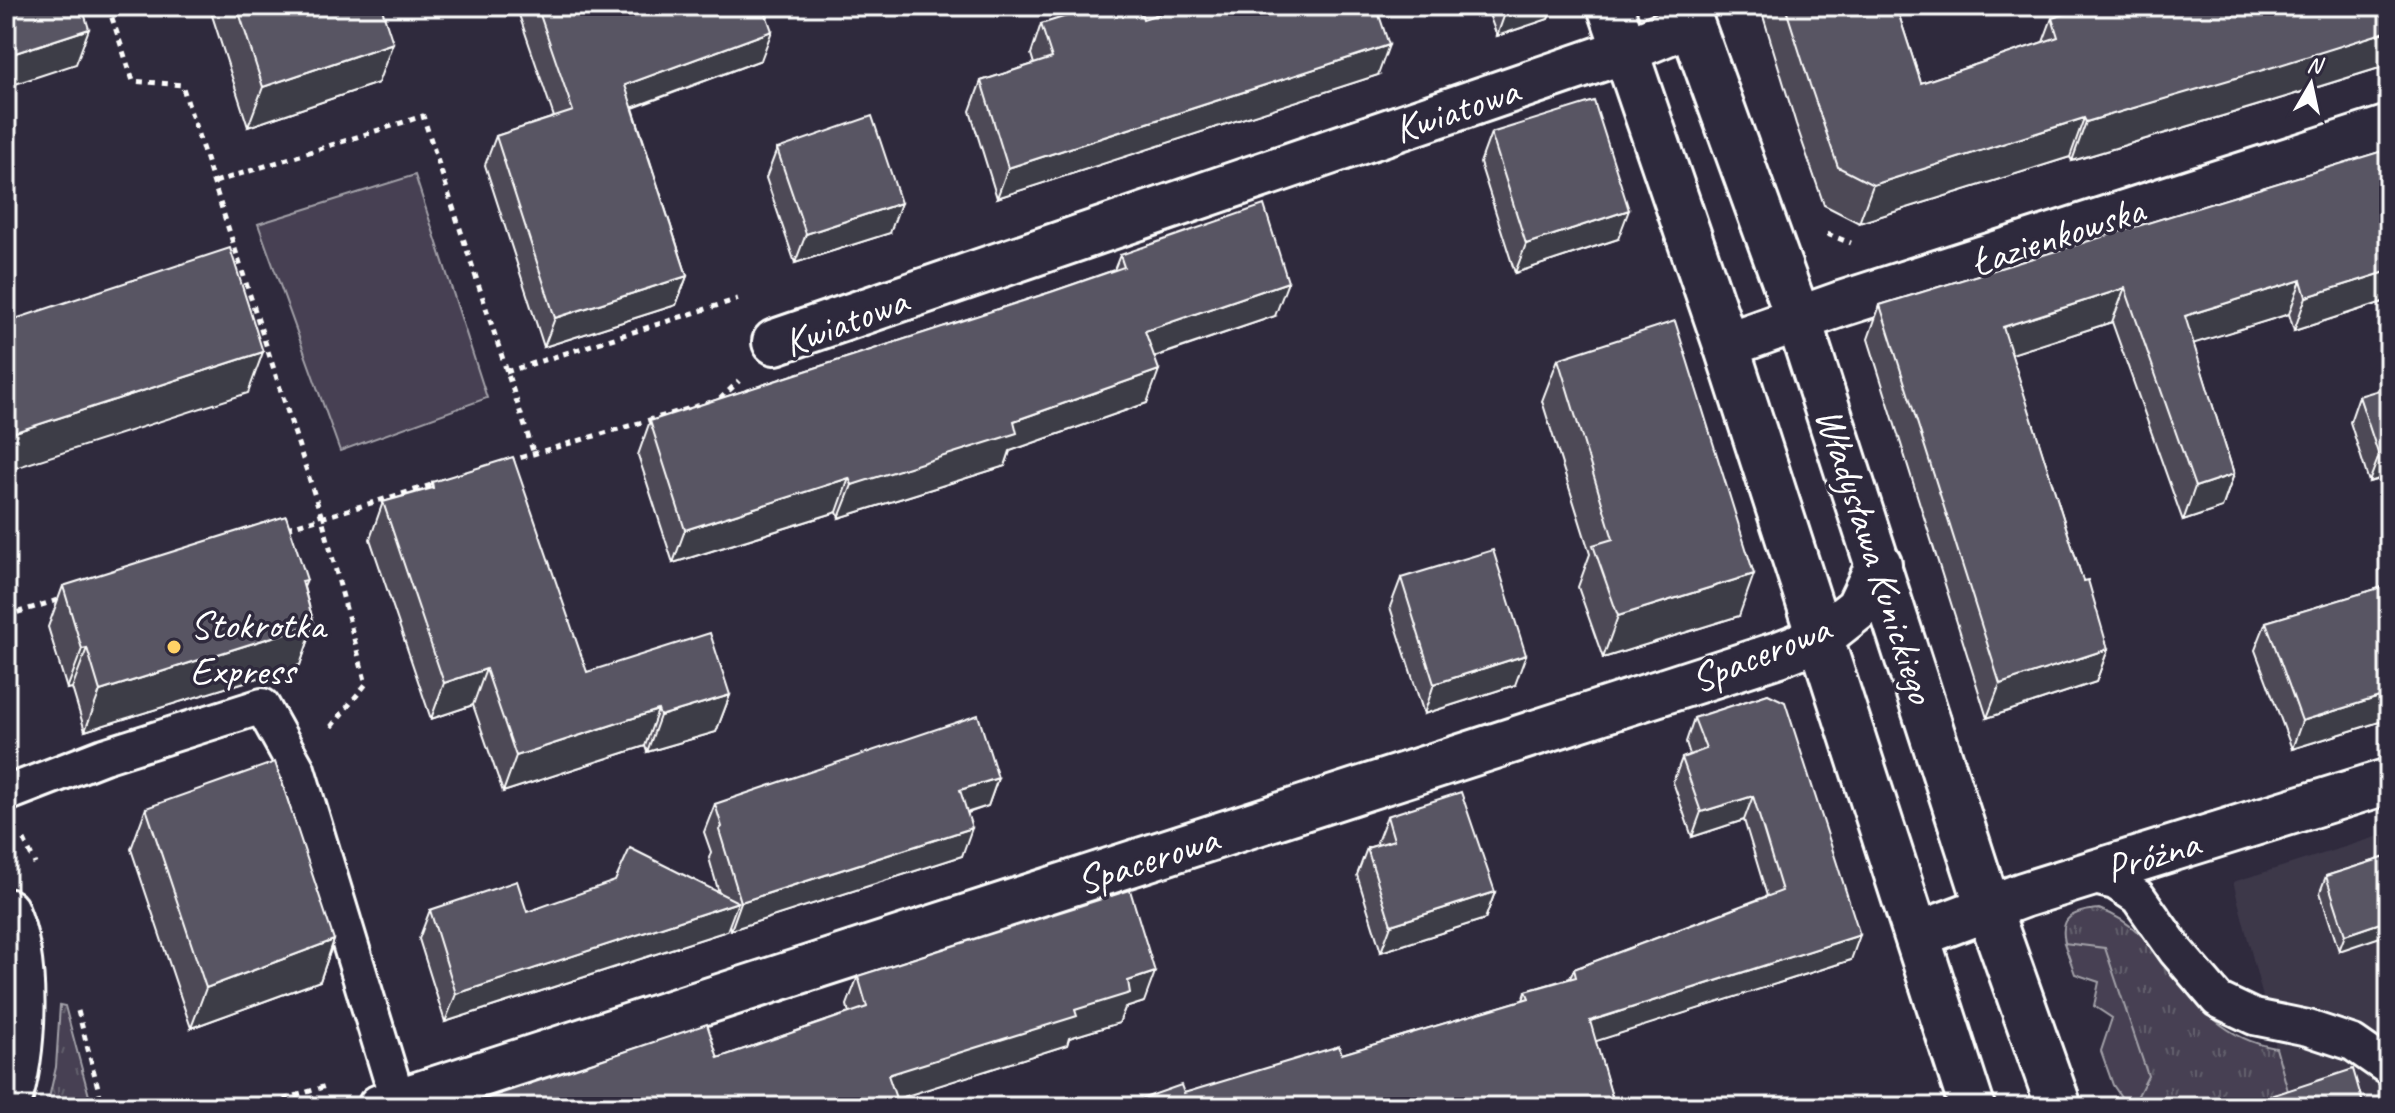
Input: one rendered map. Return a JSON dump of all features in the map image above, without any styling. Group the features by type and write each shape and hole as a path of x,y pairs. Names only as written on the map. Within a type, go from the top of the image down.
{"street":[{"name":"Władysława Kunickiego","path":"1610,6 1726,345 1972,1107"},
{"name":"Władysława Kunickiego","path":"1688,15 1798,318 1988,907 2059,1107"},
{"name":"Kwiatowa","path":"775,342 1624,51 1688,15"},
{"name":"Łazienkowska","path":"1726,345 1798,318 2389,128"},
{"name":"Spacerowa","path":"389,1104 1764,659 1820,638 1858,608 1879,564"},
{"name":"Próżna","path":"1917,935 1988,907 2086,875 2389,781"},
{"path":"6,911 20,972 20,1023 7,1107"}],"lane":[{"path":"6,794 104,756 262,706 297,769 389,1104"},
{"path":"2086,875 2115,882 2138,897 2176,951 2218,1000 2254,1017 2308,1028 2353,1043 2389,1068"}],"path":[{"path":"108,6 133,81 182,85 322,518 366,684"},
{"path":"215,182 423,116 534,454"},
{"name":"Kwiatowa","path":"504,463 723,398 775,342"},
{"path":"277,532 443,481"},
{"path":"6,616 66,597"}],"shaded area":[{"path":"2389,833 2389,1107 2227,1107 2287,1090 2233,882"}],"green space":[{"path":"415,175 487,398 340,451 258,224"},
{"path":"2099,909 2125,922 2147,940 2199,1004 2219,1023 2244,1039 2276,1048 2288,1091 2227,1107 2128,1107 2136,1074 2099,963 2069,957 2064,936 2070,917"},
{"path":"2064,943 2105,948 2148,1076 2132,1107 2128,1107 2113,1085 2101,1051 2112,1018 2094,1006 2099,982 2075,974"},
{"path":"60,1005 65,1006 92,1107 47,1107 56,1067"}],"building":[{"path":"6,6 82,6 89,29 6,56"},
{"path":"237,6 381,6 393,43 263,87"},
{"path":"537,6 763,6 772,31 625,85 687,276 555,318 496,136 573,111"},
{"path":"1099,6 1139,6 1143,19 1184,6 1376,6 1389,45 1008,168 981,81 1052,58 1041,24"},
{"path":"1785,6 1896,6 1921,83 2058,37 2052,18 2091,6 2389,6 2389,31 2086,122 2084,118 1873,185 1838,167"},
{"path":"1594,101 1629,210 1526,244 1491,133"},
{"path":"872,116 901,203 806,234 777,149"},
{"path":"2389,149 2389,271 2306,297 2301,280 2185,316 2234,474 2195,487 2125,288 2003,327 2083,581 2088,580 2108,649 2000,684 1880,305"},
{"path":"1264,205 1288,282 1145,331 1159,370 1014,421 1017,433 852,485 849,478 685,530 650,421 1124,267 1120,255"},
{"path":"230,248 263,352 6,435 6,322"},
{"path":"1675,321 1754,574 1618,616 1593,545 1613,539 1558,359"},
{"path":"2389,387 2389,453 2379,456 2359,396"},
{"path":"513,457 587,672 710,633 730,695 660,716 658,710 516,756 486,669 444,683 383,502 433,488 432,482"},
{"name":"Stokrotka Express","path":"286,516 307,580 302,581 314,624 100,691 87,648 82,649 63,586"},
{"path":"1493,550 1526,655 1434,684 1401,578"},
{"path":"2389,585 2389,694 2302,721 2266,622"},
{"path":"1768,694 1785,702 1860,935 1590,1021 1615,1107 1125,1107 1181,1085 1184,1093 1339,1046 1342,1054 1529,998 1526,991 1576,977 1574,969 1782,891 1753,796 1701,812 1682,758 1706,749 1694,718"},
{"path":"978,715 998,778 960,790 972,828 741,902 719,830 722,827 715,804"},
{"path":"275,762 334,940 206,988 146,808"},
{"path":"1461,792 1495,892 1391,925 1367,848 1394,840 1387,816"},
{"path":"630,848 738,902 456,994 430,910 517,881 527,912 615,881"},
{"path":"2389,856 2389,920 2345,935 2326,876"},
{"path":"1130,890 1155,972 1128,981 1130,993 1075,1010 1077,1016 888,1075 899,1107 461,1107 707,1024 718,1058 867,1007 858,976"},
{"path":"2353,1069 2364,1107 2274,1107 2271,1096"}],"place":[{"name":"Stokrotka Express","path":"174,647"}]}
